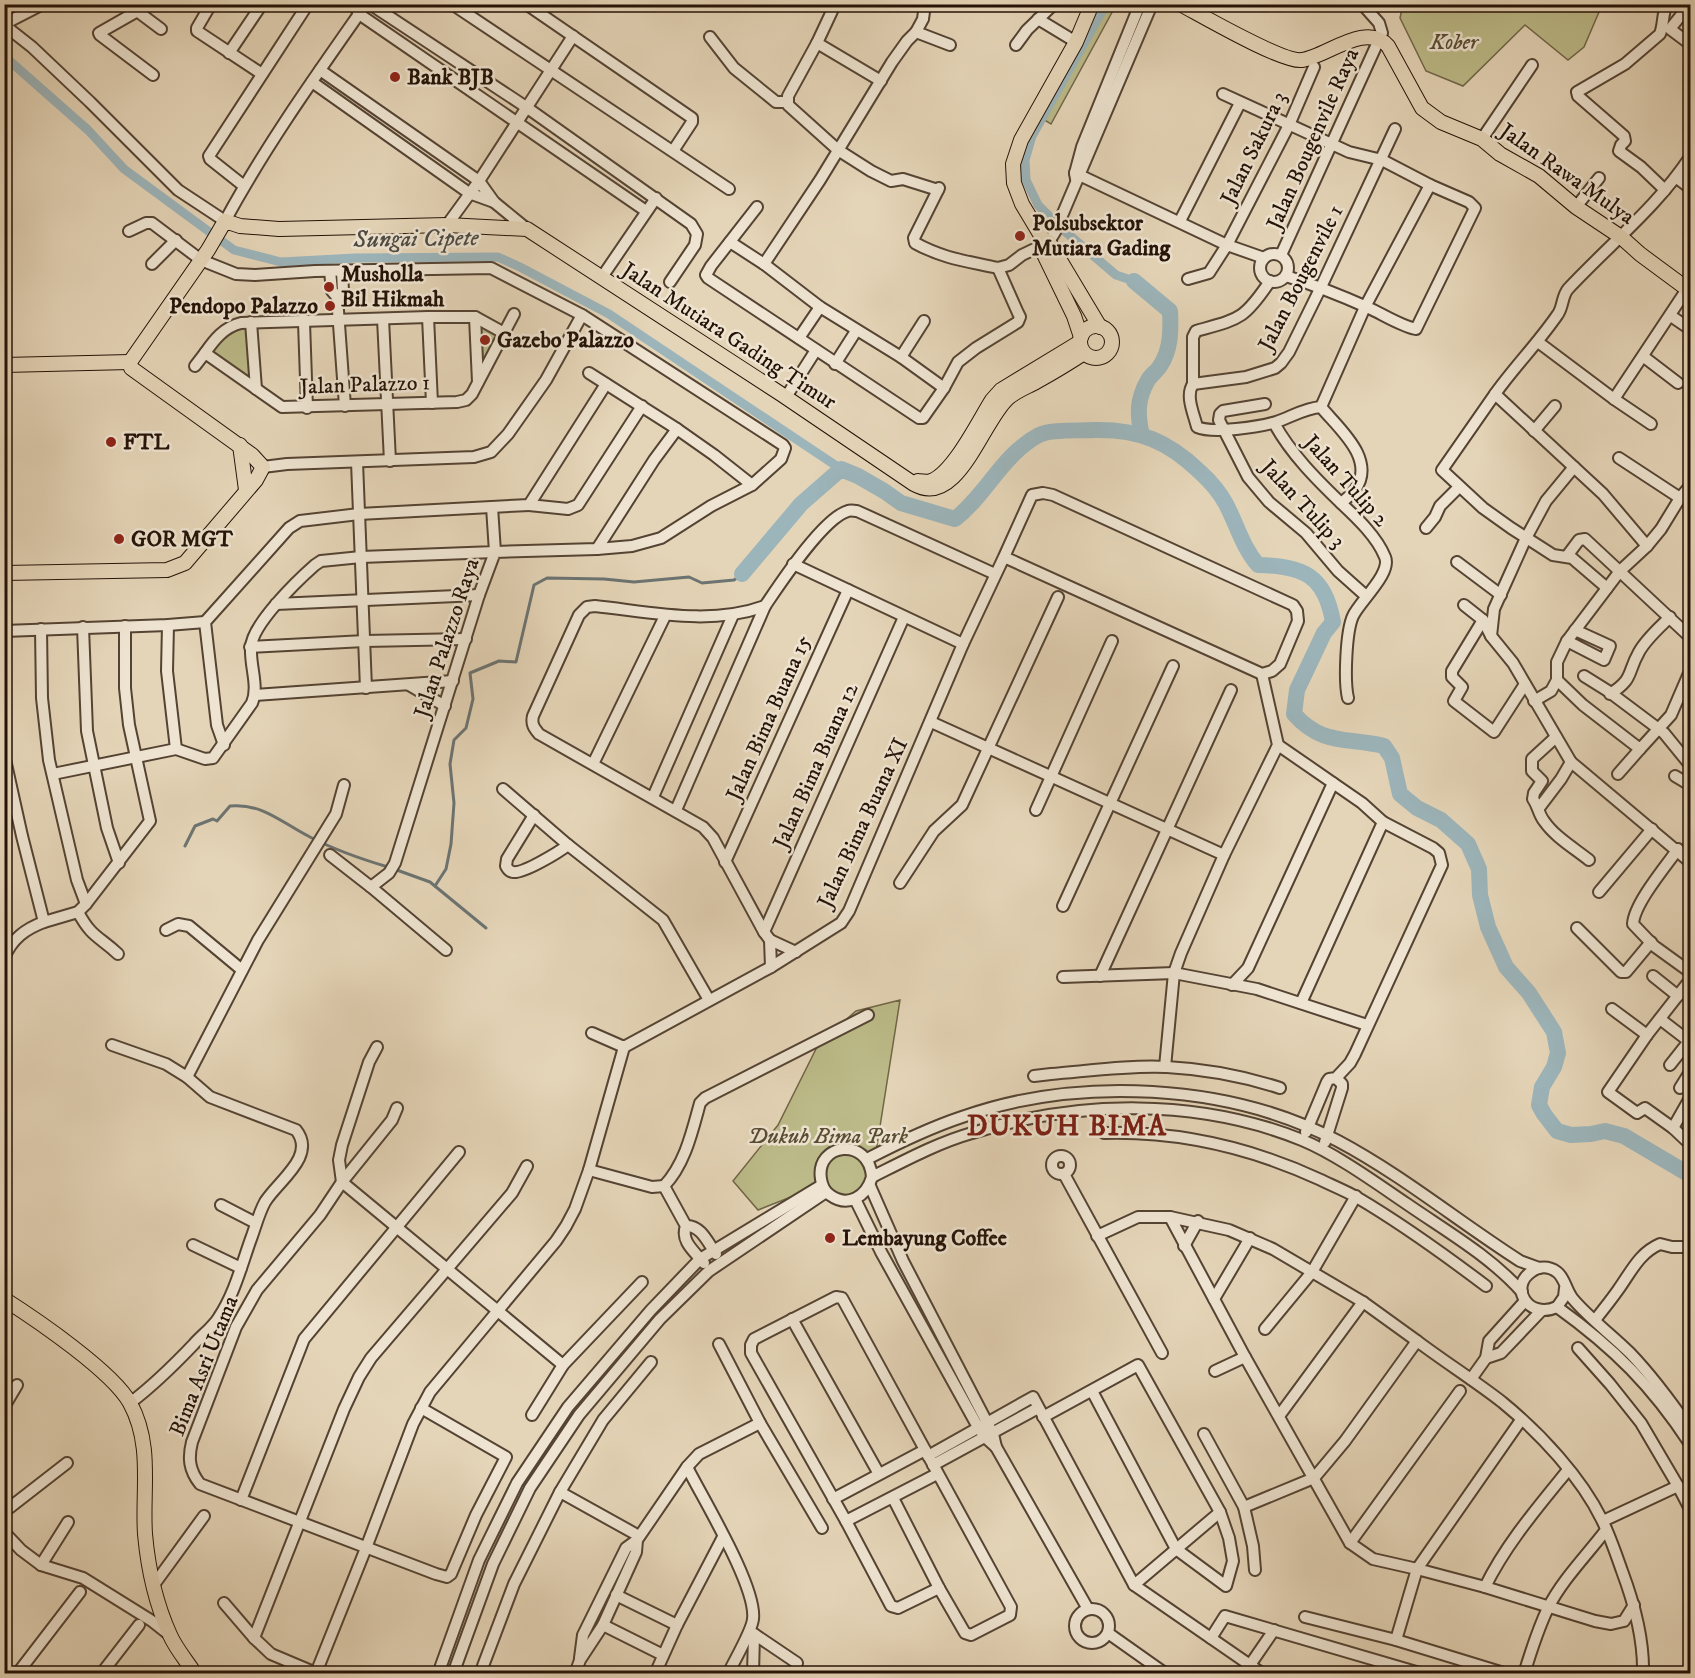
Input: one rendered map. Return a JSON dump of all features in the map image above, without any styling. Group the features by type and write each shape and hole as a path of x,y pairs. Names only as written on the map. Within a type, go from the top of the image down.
{"main road":[{"path":"1047,240 1082,344 1096,358 1108,352 1112,340 1108,332 1100,327 1047,240 1028,216 1016,190 1012,172 1021,140 1076,42 1092,4"},
{"path":"1180,4 1253,42 1294,60 1306,59 1367,37 1380,39"},
{"name":"Jalan Rawa Mulya","path":"1380,39 1388,46 1422,108 1441,122 1482,140 1500,154 1539,176 1576,207 1621,237 1689,290"},
{"path":"4,573 176,568 184,563 256,480 263,467 252,454 131,368 130,362 224,224"},
{"name":"Jalan Mutiara Gading Timur","path":"224,224 279,229 447,225 527,230 908,478 927,483 940,476 955,460 997,393 1082,344"},
{"path":"1082,344 1089,328 1100,327"},
{"path":"4,365 130,362"},
{"path":"240,445 246,490"},
{"path":"5,1301 110,1379 130,1403 140,1428 145,1455 145,1534 153,1586 171,1636 195,1674"}],"street":[{"path":"8,25 43,4"},
{"path":"150,4 101,30 100,35 153,75"},
{"path":"211,4 196,29 262,74"},
{"path":"229,53 262,4"},
{"path":"244,186 208,156 308,4"},
{"path":"4,11 8,25 90,102 178,190 224,224 244,186 357,9 368,4 526,107 691,224 697,234 695,245 670,282"},
{"path":"452,4 729,189"},
{"path":"526,4 692,117 692,122 673,151"},
{"path":"830,4 831,11 817,43 788,96 789,106 838,150 870,171 891,181 903,179 939,189 914,238 915,243 956,261 998,268 1010,265 1047,240 1064,209 1114,81 1140,4"},
{"path":"764,264 880,81 907,41 916,32 925,4"},
{"path":"1016,45 1054,4"},
{"path":"1114,81 1152,4"},
{"path":"1362,4 1382,29 1380,39"},
{"path":"1665,190 1619,151 1625,141 1624,136 1578,96 1577,92 1625,64 1660,34 1667,4"},
{"path":"1686,41 1670,29 1690,4"},
{"path":"357,9 646,211"},
{"path":"137,11 161,28"},
{"path":"1038,19 1076,42"},
{"path":"916,32 950,45"},
{"path":"447,225 479,181 573,36"},
{"path":"710,37 734,68 776,102 787,102"},
{"name":"Jalan Bougenvile Raya","path":"1281,255 1380,39"},
{"path":"817,43 880,81"},
{"path":"1482,140 1532,65"},
{"name":"Jalan Sakura 3","path":"1188,279 1209,273 1227,245 1289,125 1314,67"},
{"name":"Jalan Mutiara Gading Timur","path":"320,70 479,181 494,202 527,230"},
{"name":"Jalan Mutiara Gading Timur","path":"312,82 469,194 494,202"},
{"path":"1223,94 1349,152 1382,160 1469,202 1475,208 1419,327 1413,329 1321,287 1286,276"},
{"path":"1180,221 1240,103"},
{"name":"Jalan Bougenvile 1","path":"1193,384 1246,377 1275,368 1289,352 1395,129"},
{"path":"1608,588 1580,563 1567,556 1553,555 1483,508 1442,470 1512,370 1538,342 1560,311 1569,289 1677,178 1690,157"},
{"path":"1077,176 1180,221 1227,245 1264,258"},
{"path":"1576,207 1599,177"},
{"path":"1677,178 1690,188"},
{"path":"1321,407 1365,307 1430,185"},
{"path":"602,277 656,198"},
{"path":"757,207 711,266 706,276 835,364 921,419 944,388 958,362 1018,322 1018,313 998,268"},
{"name":"Jalan Palazzo Raya","path":"129,231 152,223 176,240 236,274 490,268 582,315 783,444 785,448 784,455 752,485 661,538 632,546 597,549 495,552 395,863 388,873 371,887"},
{"path":"152,264 176,240"},
{"path":"730,242 764,264 820,307 901,357 944,388"},
{"path":"1272,253 1281,255 1288,262 1286,276 1279,281 1270,281 1260,271 1264,258 1272,253"},
{"path":"336,271 332,291 337,297 345,406"},
{"path":"1270,281 1255,304 1237,320 1196,331 1193,337 1193,384 1190,397 1197,427 1204,430 1224,430 1274,423 1313,407 1321,407"},
{"path":"1614,399 1689,290"},
{"path":"799,338 820,307"},
{"name":"Jalan Palazzo 1","path":"205,352 282,407 388,405 466,400 478,383 514,314"},
{"path":"263,467 287,464 474,457 491,452 508,434 541,388 582,315"},
{"path":"1671,316 1690,329"},
{"path":"428,317 432,403"},
{"path":"195,366 213,342 229,328 241,323 475,317 504,333"},
{"path":"475,317 478,383"},
{"path":"383,319 390,461"},
{"path":"901,357 924,321"},
{"path":"251,322 256,389"},
{"path":"304,322 307,408"},
{"path":"835,364 856,331"},
{"path":"1538,342 1651,424"},
{"path":"786,398 816,350"},
{"path":"1644,357 1678,383"},
{"path":"589,373 714,454 752,485"},
{"path":"529,505 606,384"},
{"path":"1495,394 1603,494 1647,546"},
{"path":"1224,430 1219,420 1223,411 1265,405"},
{"path":"4,631 168,626 205,622 295,523 359,514 529,505 568,509 578,505 642,406"},
{"path":"1534,431 1555,406"},
{"path":"1321,407 1353,442 1359,454 1359,480 1355,489 1341,504"},
{"name":"Jalan Tulip 2","path":"1274,423 1298,458 1352,513 1375,540 1386,558 1386,567 1375,587 1366,596"},
{"path":"597,549 654,460 677,429"},
{"name":"Jalan Tulip 3","path":"1224,430 1248,477 1269,502 1306,533 1338,571 1366,596"},
{"path":"1534,701 1551,691 1557,680 1557,662 1575,630 1620,571 1647,546 1661,529 1687,493 1619,458"},
{"path":"357,462 366,688"},
{"path":"1491,636 1494,609 1526,537 1545,501 1574,467"},
{"path":"1426,528 1440,507 1459,487"},
{"name":"Jalan Bima Buana XI","path":"624,1047 771,967 841,923 931,722 963,644 1032,495 1043,493 1053,495 1293,605 1297,611 1298,621 1280,664 1272,671 1262,674"},
{"path":"53,774 176,748 210,760 224,745 252,703 255,694 250,647 255,634 276,604 318,562 362,557 495,552 492,507"},
{"path":"676,810 765,606 793,564 814,538 836,518 848,511 857,511 995,574"},
{"path":"1567,556 1579,540 1583,539 1670,617 1689,631"},
{"path":"1004,557 1262,674 1278,745 1224,855 1174,973 1165,1067"},
{"path":"1457,562 1501,595"},
{"path":"793,564 963,644"},
{"name":"Jalan Bima Buana 15","path":"725,862 848,590"},
{"path":"276,604 480,595"},
{"path":"1348,698 1346,683 1348,638 1353,616 1366,596"},
{"path":"900,883 934,831 962,806 1058,597"},
{"path":"1464,604 1483,620 1491,636 1513,663 1571,762 1686,854 1634,915 1633,924 1651,942 1690,972"},
{"path":"765,606 733,615 665,616 595,606 587,607 579,615 532,723 539,734 703,827 713,838 767,936 771,967"},
{"path":"653,797 733,615"},
{"path":"593,764 665,616"},
{"name":"Jalan Bima Buana 12","path":"767,936 904,617"},
{"path":"1610,694 1628,679 1643,646 1670,617"},
{"path":"1483,620 1452,671 1452,677 1462,687 1454,701 1494,732 1525,684"},
{"path":"205,622 217,725 224,745"},
{"path":"4,958 7,946 32,926 82,908 150,821 129,725 125,687 125,626"},
{"path":"168,626 167,671 176,748"},
{"path":"82,627 87,731 107,828 119,863"},
{"path":"41,629 42,707 49,760 82,908 87,928 118,954"},
{"path":"1567,641 1604,660 1610,646 1575,630"},
{"path":"250,647 466,639"},
{"path":"1036,810 1112,640"},
{"path":"1063,906 1173,666"},
{"path":"1618,774 1671,715 1690,671"},
{"path":"1584,676 1664,732 1690,765"},
{"path":"1557,680 1583,705 1640,749"},
{"path":"255,694 453,681"},
{"path":"409,684 445,706"},
{"path":"1100,976 1231,690"},
{"path":"931,722 1224,855"},
{"path":"1556,737 1532,759 1532,771 1542,781 1533,799 1542,819 1556,834 1589,860"},
{"path":"1278,745 1362,802 1383,822 1433,848 1439,853 1442,865 1350,1064 1336,1078 1329,1079 1327,1082 1303,1140"},
{"path":"4,754 44,922"},
{"path":"1539,808 1562,779 1571,762"},
{"path":"1675,776 1690,785"},
{"path":"1232,985 1248,968 1333,783"},
{"path":"187,1077 258,940 336,814 344,785"},
{"path":"503,789 568,845 663,920 709,1000"},
{"path":"534,815 507,859 508,870 520,871 553,856 568,845"},
{"path":"1302,1003 1383,822"},
{"path":"1599,892 1652,829"},
{"path":"330,855 446,950"},
{"path":"166,930 178,924 189,926 242,970"},
{"path":"1578,928 1621,972 1626,972 1632,967 1651,942"},
{"path":"767,936 796,952"},
{"path":"1063,977 1174,973 1257,989 1367,1025"},
{"path":"1653,976 1678,996"},
{"path":"1690,980 1647,1035 1608,1092 1637,1113 1645,1108 1673,1128 1690,1144"},
{"path":"1612,1009 1647,1035"},
{"path":"589,1170 652,1187 664,1186 674,1175 687,1148 700,1103 705,1098 868,1015"},
{"path":"1660,1019 1690,1041 1670,1065"},
{"path":"224,1604 254,1638 272,1654 318,1673 421,1408 430,1392 566,1226 575,1209 589,1170 624,1047 592,1033"},
{"path":"112,1046 166,1064 187,1077 210,1097 284,1124 296,1130 302,1137 302,1155 271,1192 256,1223 228,1300 218,1319 171,1369 130,1403"},
{"path":"377,1047 369,1062 342,1145 339,1160 342,1182 563,1365"},
{"path":"1034,1076 1165,1067 1213,1072 1280,1088"},
{"path":"1680,1088 1690,1072"},
{"path":"1321,1150 1328,1137 1342,1088 1340,1081 1336,1078"},
{"path":"867,1159 915,1135 964,1116 1016,1102 1065,1094 1114,1091 1164,1093 1213,1099 1308,1127 1374,1162 1520,1261 1557,1272 1563,1279 1572,1299 1630,1353 1662,1390 1690,1430"},
{"path":"1673,1128 1690,1098"},
{"path":"1016,1102 1021,1119"},
{"name":"Bima Asri Utama","path":"397,1108 392,1120 342,1182 320,1215 257,1290 248,1304 236,1327 192,1442 190,1465 200,1484 298,1523 436,1574 447,1576 452,1574 476,1515 506,1457 421,1408"},
{"path":"982,1424 903,1262 871,1181 871,1168 867,1159 858,1151 845,1148 833,1151 824,1160 819,1173 824,1189 843,1201 861,1196 871,1181 920,1153 970,1133 1021,1119 1116,1108 1211,1115 1303,1140 1366,1176 1505,1273 1532,1308 1541,1311"},
{"path":"1104,1133 1130,1132 1187,1138 1239,1148 1301,1171 1356,1196 1486,1286"},
{"path":"241,1500 304,1339 459,1152"},
{"path":"254,1638 298,1523 359,1377 371,1358 512,1193 527,1166"},
{"path":"1064,1174 1162,1353"},
{"path":"664,1186 686,1226 684,1231 686,1241 709,1271"},
{"path":"438,1674 479,1560 517,1483 568,1407 651,1310 700,1259 824,1189"},
{"path":"453,1674 493,1564 530,1488 579,1415 660,1319 709,1271 824,1189"},
{"path":"1265,1329 1312,1272 1356,1196"},
{"path":"855,1199 891,1269 990,1436 1088,1609"},
{"path":"221,1205 256,1223"},
{"path":"1097,1236 1138,1216 1170,1216 1198,1221 1250,1238 1364,1302 1504,1404 1549,1446 1591,1501 1605,1526 1634,1605 1644,1658 1643,1674"},
{"path":"1170,1216 1245,1357 1350,1543 1373,1559 1485,1587 1595,1621 1619,1623 1639,1632"},
{"path":"1184,1246 1198,1221"},
{"path":"686,1226 698,1229 722,1262"},
{"path":"1214,1299 1250,1238"},
{"path":"1594,1320 1638,1260 1652,1247 1660,1244 1680,1248 1690,1247"},
{"path":"193,1245 241,1268"},
{"path":"891,1269 903,1262"},
{"path":"1471,1379 1486,1358 1489,1341 1524,1297 1523,1281 1530,1272 1539,1268"},
{"path":"532,1415 563,1365 642,1282"},
{"path":"1486,1358 1501,1353 1541,1311 1557,1307 1564,1297 1566,1288"},
{"path":"893,1498 965,1633 971,1635 1007,1617 1011,1613 1011,1607 842,1298 836,1297 754,1339 751,1353 891,1606 898,1608 939,1588"},
{"path":"1279,1416 1364,1302"},
{"path":"1557,1307 1589,1330 1626,1362 1670,1414 1690,1444"},
{"path":"792,1319 879,1474"},
{"path":"1244,1508 1314,1478 1345,1441 1417,1341"},
{"path":"719,1344 760,1423 822,1528"},
{"path":"1578,1348 1641,1423 1690,1509"},
{"path":"1215,1371 1245,1357"},
{"path":"483,1666 514,1584 560,1492 603,1420 651,1362"},
{"path":"833,1499 879,1474 931,1461 990,1436 1092,1391 1138,1365 1220,1512 1229,1538 1233,1561 1226,1586 1176,1549 1092,1391"},
{"path":"6,1401 17,1385"},
{"path":"1350,1543 1461,1391"},
{"path":"846,1521 893,1498 931,1461 982,1424 1033,1397 1134,1585 1263,1674"},
{"path":"1396,1640 1417,1569 1521,1420"},
{"path":"575,1674 580,1660 583,1635 626,1548 638,1538 687,1467 699,1454 760,1423"},
{"path":"1204,1434 1244,1508 1253,1546 1255,1570"},
{"path":"4,1512 67,1463"},
{"path":"687,1467 748,1587 753,1620 728,1674"},
{"path":"1485,1587 1492,1572 1525,1524 1568,1470"},
{"path":"1524,1674 1549,1608 1561,1587 1605,1526 1678,1486"},
{"path":"560,1492 638,1538"},
{"path":"1134,1585 1220,1512"},
{"path":"153,1586 204,1516"},
{"path":"42,1565 68,1522"},
{"path":"4,1532 21,1550 42,1565 83,1578 152,1621 171,1636"},
{"path":"655,1674 677,1625 723,1537"},
{"path":"580,1660 603,1625 636,1552 638,1538"},
{"path":"17,1674 80,1592"},
{"path":"616,1595 677,1625"},
{"path":"1619,1623 1624,1621 1634,1605"},
{"path":"1088,1609 1099,1610 1107,1617 1108,1633 1097,1642 1087,1642 1079,1637 1076,1623 1080,1615 1088,1609"},
{"path":"1211,1638 1225,1616 1424,1674"},
{"path":"1305,1617 1396,1640 1507,1674"},
{"path":"101,1674 139,1625"},
{"path":"603,1625 663,1656"},
{"path":"1250,1665 1274,1630"},
{"path":"1108,1633 1166,1674"},
{"path":"753,1674 754,1634 797,1663"}],"green space":[{"name":"Kober","path":"1403,4 1602,5 1584,47 1568,60 1525,25 1463,86 1426,71 1400,18"},
{"path":"1097,5 1116,5 1051,124 1036,115"},
{"path":"479,323 498,334 480,366"},
{"path":"247,326 251,379 210,351 223,332"},
{"name":"Dukuh Bima Park","path":"900,1000 872,1177 861,1196 837,1199 821,1185 758,1210 733,1181 778,1125 819,1043 856,1011"}],"waterway":[{"path":"1106,4 1032,136 1025,160 1026,180 1038,205 1061,228 1116,275 1134,281"},
{"name":"Sungai Cipete","path":"4,56 88,130 124,169 234,250 281,262 355,258 498,257 609,314 841,469"},
{"path":"1134,281 1170,311 1170,333 1164,360 1148,380 1140,400 1139,421 1142,435"},
{"path":"742,574 801,504 841,469 858,476 901,503 955,519 1015,453 1026,443 1044,433 1094,430 1125,432 1152,439 1176,452 1218,491 1248,551 1258,565 1299,571 1309,576 1324,593 1333,622 1324,633 1297,690 1294,714 1304,724 1325,736 1384,746 1392,758 1400,794 1417,808 1441,820 1468,844 1479,869 1480,895 1488,927 1506,967 1529,993 1554,1032 1558,1053 1554,1067 1542,1087 1539,1105 1544,1114 1557,1131 1571,1135 1605,1131 1624,1136 1690,1175"},
{"path":"435,886 446,869 451,844 454,803 450,764 454,740 466,728 473,699 470,673 499,661 516,662 534,585 547,578 634,582 689,577 702,583 734,580 742,574"},
{"path":"185,846 195,826 213,819 217,821 230,806 242,806 272,815 310,837 388,867"},
{"path":"394,869 430,882 486,928"}],"place":[{"name":"Bank BJB","path":"395,77"},
{"name":"Polsubsektor Mutiara Gading","path":"1020,236"},
{"name":"Musholla Bil Hikmah","path":"329,287"},
{"name":"Pendopo Palazzo","path":"330,306"},
{"name":"Gazebo Palazzo","path":"485,340"},
{"name":"FTL","path":"111,442"},
{"name":"GOR MGT","path":"119,539"},
{"name":"Lembayung Coffee","path":"830,1238"}],"district":[{"name":"DUKUH BIMA","path":"1067,1126"}]}
